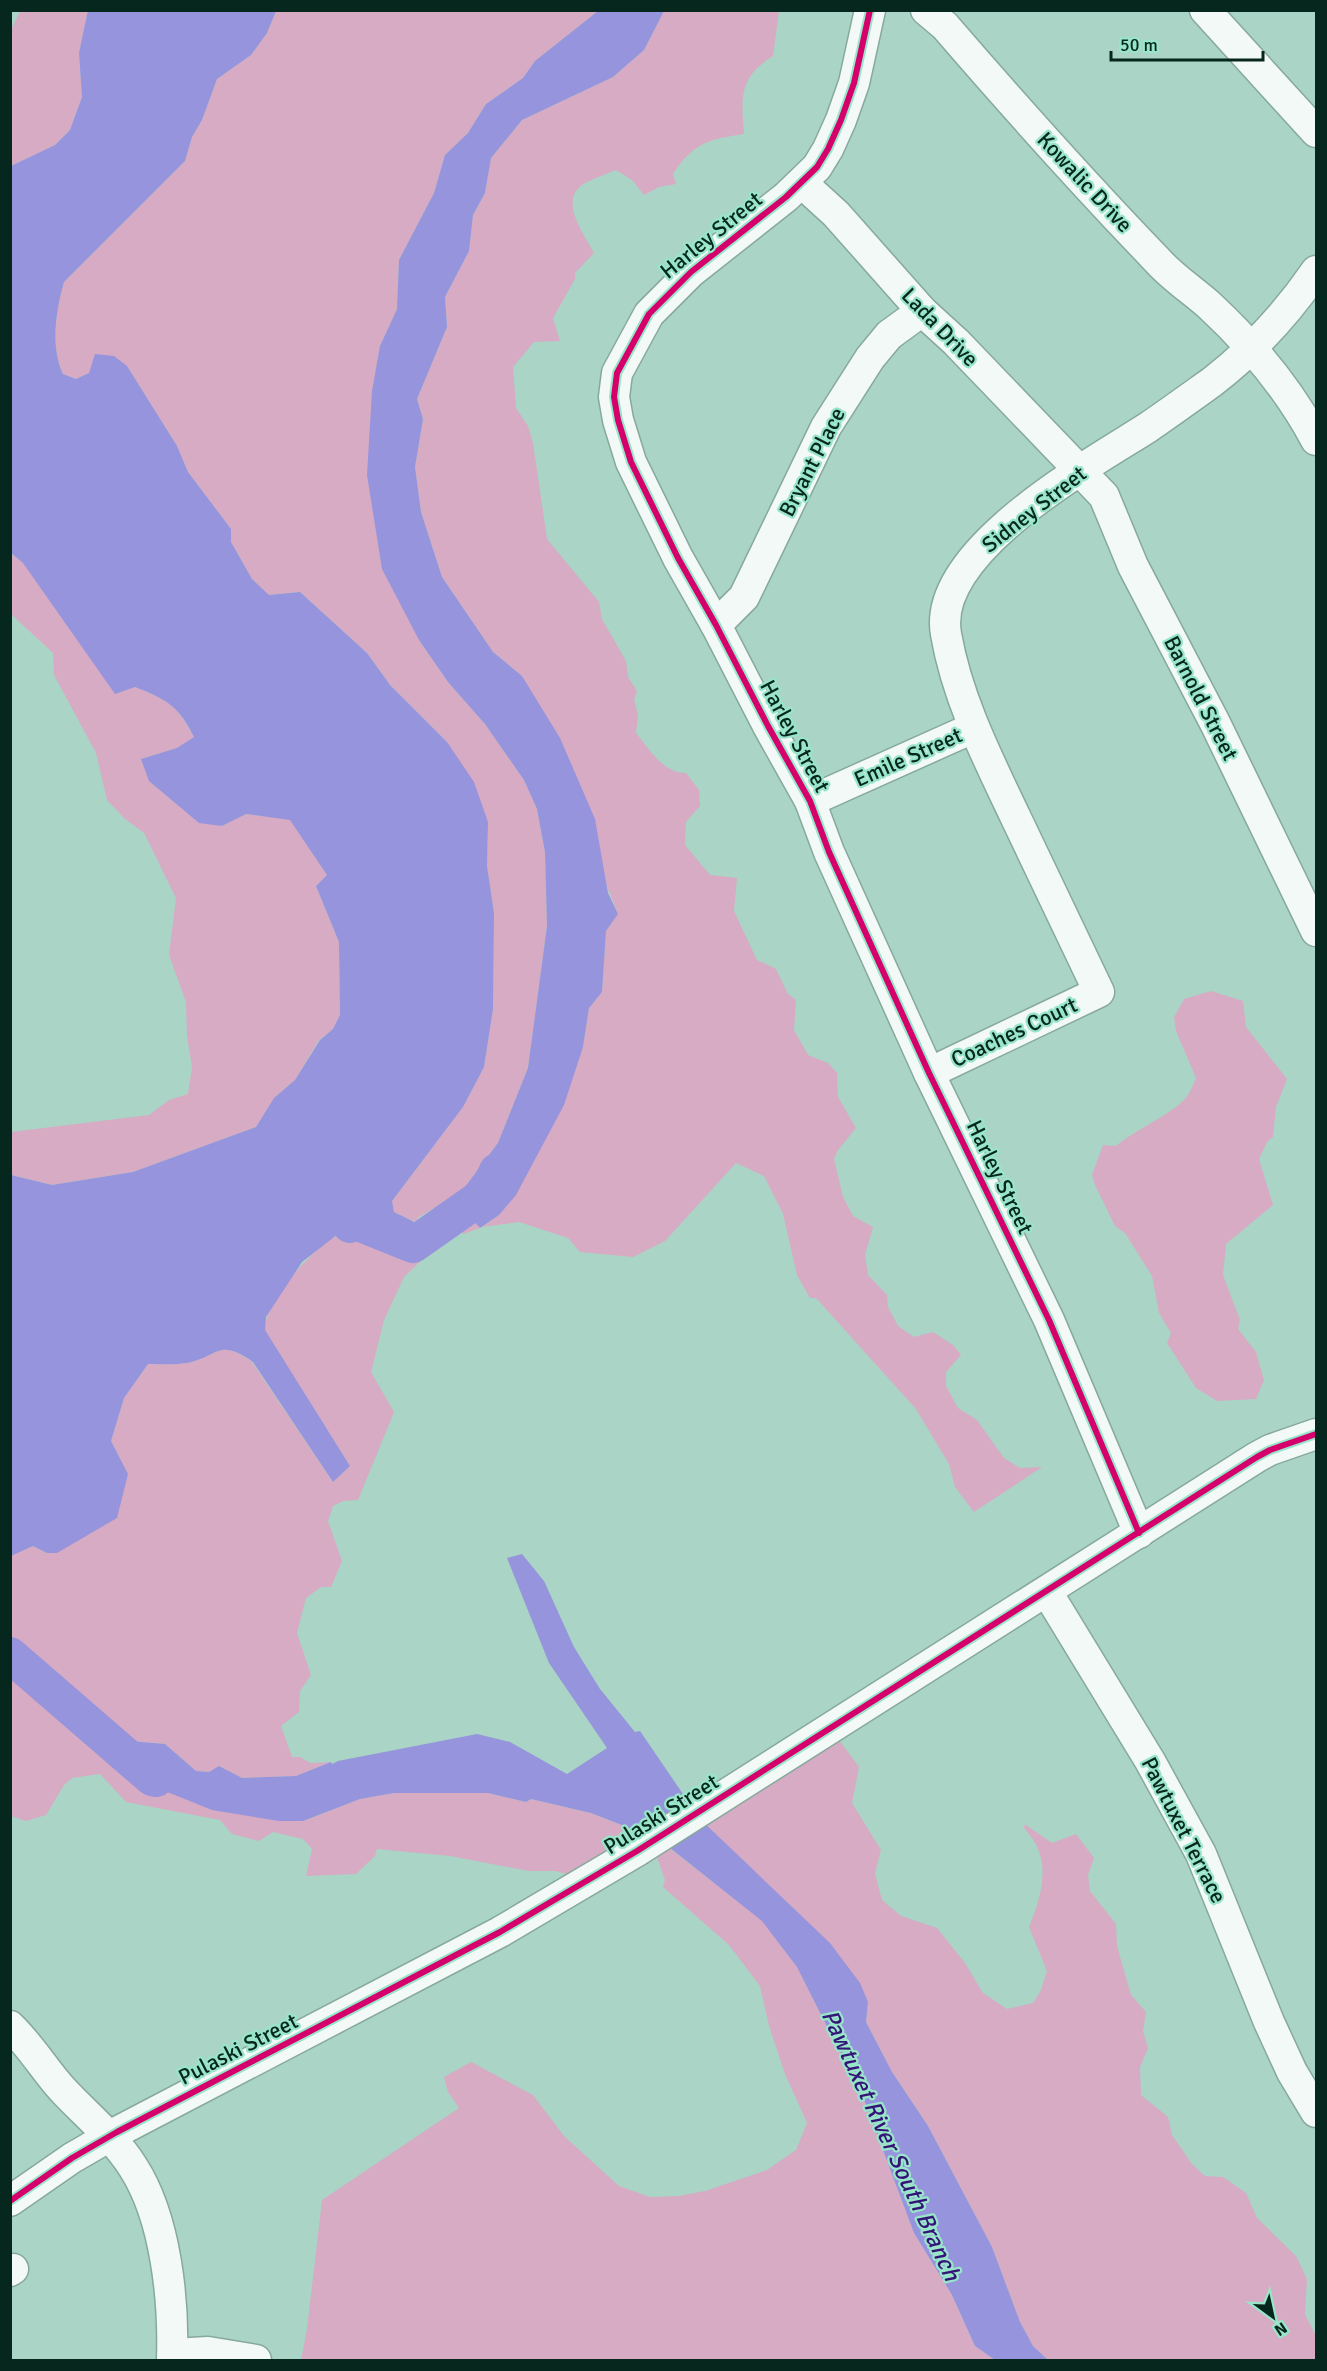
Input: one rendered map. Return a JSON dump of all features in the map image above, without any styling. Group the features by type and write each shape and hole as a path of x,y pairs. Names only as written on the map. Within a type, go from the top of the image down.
{"street":[{"name":"Harley Street","path":"870,10 854,82 841,120 817,167 802,183 691,272 649,314 617,373 614,397 623,442 673,548 810,801 829,852 929,1072 1049,1320 1139,1533"},
{"name":"Kowalic Drive","path":"926,10 945,26 1045,140 1157,261 1209,305 1251,347 1293,400 1317,440"},
{"path":"1206,10 1317,132"},
{"name":"Lada Drive","path":"802,183 836,214 922,311 956,342 1080,471"},
{"name":"Sidney Street","path":"1099,992 973,728 945,632 946,609 951,589 975,555 1003,528 1080,471 1155,423 1214,380 1251,347 1298,297 1317,271"},
{"name":"Bryant Place","path":"716,625 744,597 826,427 870,358 889,335 922,311"},
{"name":"Barnold Street","path":"1080,471 1104,496 1133,566 1215,723 1317,931"},
{"name":"Emile Street","path":"810,801 973,728"},
{"name":"Coaches Court","path":"929,1072 1099,992"},
{"name":"Pulaski Street","path":"10,2201 72,2158 109,2137 490,1937 637,1851 1270,1450 1317,1434"},
{"name":"Pawtuxet Terrace","path":"1047,1592 1150,1761 1192,1836 1224,1906 1269,2022 1292,2072 1317,2112"},
{"path":"10,2026 61,2088 109,2137 133,2167 154,2210 165,2251 173,2357 208,2352 256,2361"}],"shaded area":[{"path":"20,11 88,11 79,53 82,97 70,130 55,145 11,166 11,30"},
{"path":"276,11 598,11 535,61 523,78 486,104 468,133 445,155 434,193 399,260 397,309 380,346 419,640 448,682 485,724 524,780 537,809 545,852 547,926 528,1068 498,1143 462,1191 469,1216 480,1228 463,1234 452,1207 443,1203 417,1218 418,1223 394,1212 392,1201 463,1107 484,1067 493,1009 494,913 487,866 488,822 447,742 390,685 367,653 300,592 269,595 252,579 231,542 231,529 188,472 177,446 127,366 89,373 76,379 63,374 55,340 64,282 185,161 192,137 202,120 217,79 251,55 267,33"},
{"path":"664,11 779,11 773,56 754,72 745,89 742,109 744,134 703,144 688,155 673,174 676,184 659,187 644,195 632,180 616,170 585,183 577,190 573,198 575,217 594,253 575,273 575,279 553,318 560,341 534,342 513,367 516,408 528,426 533,443 547,539 599,602 602,619 626,661 628,677 637,691 634,699 638,716 636,733 664,765 686,773 699,790 700,806 686,822 685,845 710,875 737,878 734,911 757,960 776,969 788,994 796,1000 794,1030 808,1055 828,1063 837,1073 838,1097 856,1128 838,1150 834,1159 843,1197 853,1216 873,1227 865,1255 868,1275 887,1295 888,1307 898,1326 914,1337 933,1332 953,1345 961,1355 946,1372 946,1386 958,1408 977,1420 1004,1458 1020,1468 1042,1467 974,1512 955,1487 949,1464 916,1409 816,1298 810,1298 797,1275 783,1214 764,1176 736,1163 665,1241 633,1257 580,1252 568,1238 519,1222 482,1227 499,1215 583,1047 589,1008 602,992 606,931 618,914 522,676 493,652 442,577 421,512 415,467 423,419 417,399 447,327 445,297 469,251 473,215 485,193 491,158 522,120 613,77 644,50"},
{"path":"10,553 23,563 135,687 164,700 177,711 194,737 178,748 141,759 222,826 245,814 290,819 327,875 316,886 339,942 340,1015 333,1029 319,1040 295,1080 274,1098 256,1127 133,1172 52,1185 11,1175 11,1132 149,1115 169,1100 188,1094 192,1067 187,1036 186,1002 169,955 176,898 144,833 125,819 107,800 96,753 54,675 53,653 11,614"},
{"path":"1211,991 1243,1001 1246,1027 1287,1079 1276,1107 1273,1137 1267,1142 1259,1159 1273,1205 1226,1244 1223,1275 1240,1320 1238,1329 1256,1352 1264,1380 1256,1399 1217,1401 1196,1388 1167,1343 1171,1333 1159,1313 1152,1276 1125,1233 1115,1226 1092,1175 1103,1145 1116,1146 1171,1111 1185,1099 1196,1078 1176,1031 1174,1017 1184,999"},
{"path":"364,1230 422,1244 426,1256 404,1277 384,1320 371,1372 394,1412 358,1500 343,1501 333,1506 328,1521 342,1561 331,1587 321,1587 306,1598 297,1633 311,1675 300,1691 299,1712 281,1726 292,1757 300,1757 310,1763 331,1762 296,1776 242,1778 219,1766 209,1772 196,1771 165,1744 129,1741 110,1758 303,1821 360,1799 394,1793 488,1793 526,1802 531,1799 591,1813 659,1840 763,1921 797,1967 865,2102 914,2233 952,2295 975,2346 995,2360 301,2360 307,2329 322,2200 459,2108 448,2092 444,2077 471,2062 533,2095 564,2136 619,2186 650,2197 679,2196 705,2191 767,2170 796,2150 807,2123 785,2074 769,2026 760,1986 729,1945 663,1887 665,1880 652,1843 588,1881 556,1871 529,1871 450,1856 377,1849 375,1856 356,1874 306,1876 312,1849 303,1839 273,1832 259,1841 232,1834 220,1820 126,1802 100,1774 72,1778 64,1785 46,1815 26,1821 11,1816 10,1556 33,1546 47,1553 128,1475 111,1441 124,1398 148,1364 186,1363 225,1350 241,1355 252,1362 333,1482 350,1466 264,1330 273,1304 281,1291 314,1253 339,1235"},
{"path":"833,1732 859,1767 852,1803 881,1850 875,1873 882,1900 901,1916 937,1928 965,1963 983,1993 1007,2009 1033,2003 1041,1990 1047,1971 1029,1927 1041,1889 1041,1859 1035,1843 1023,1826 1026,1825 1052,1843 1076,1834 1094,1858 1088,1875 1090,1891 1116,1924 1117,1946 1131,1995 1146,2012 1143,2031 1148,2048 1140,2067 1141,2095 1168,2117 1172,2135 1192,2164 1205,2176 1223,2177 1246,2193 1257,2218 1296,2256 1307,2279 1305,2314 1316,2336 1316,2360 1048,2360 1033,2346 1020,2322 992,2247 928,2126 892,2072 866,2022 868,2002 700,1819"}],"water":[{"path":"88,10 276,11 267,33 251,55 217,79 202,120 192,137 185,161 64,282 55,340 59,363 63,374 76,379 89,373 95,354 114,356 127,366 177,446 188,472 231,529 231,542 252,579 269,595 300,592 367,653 390,685 447,742 474,782 488,822 487,866 494,913 493,1009 484,1067 463,1107 392,1201 394,1212 420,1226 429,1242 422,1244 364,1230 338,1234 302,1262 266,1317 265,1330 350,1466 333,1482 253,1362 241,1355 225,1350 187,1363 148,1364 124,1398 111,1441 128,1474 117,1518 57,1553 47,1553 33,1546 11,1556 11,1175 52,1185 133,1172 256,1127 274,1098 295,1080 320,1040 333,1029 340,1015 339,942 316,886 327,875 290,820 246,814 222,826 199,823 149,781 141,759 177,748 194,737 188,726 170,705 146,691 135,687 115,694 23,563 11,553 11,166 55,145 70,130 82,97 79,53"},
{"path":"598,11 664,11 644,50 613,77 522,120 491,158 485,193 473,215 469,251 445,297 447,327 417,399 423,419 415,467 421,512 442,577 493,652 522,676 560,738 595,819 608,893 618,914 606,931 602,992 589,1008 583,1047 564,1105 516,1195 499,1215 480,1228 469,1216 462,1191 498,1143 528,1068 547,926 545,852 537,809 524,780 485,724 448,682 419,640 382,569 367,475 372,391 380,346 397,309 399,260 434,193 445,155 468,133 486,104 523,78 535,61"},
{"path":"522,1554 544,1581 574,1647 600,1689 635,1732 640,1731 700,1819 830,1943 860,1983 868,2002 866,2022 892,2072 928,2126 992,2247 1020,2322 1033,2346 1048,2360 995,2360 975,2346 952,2295 914,2233 865,2102 797,1967 762,1921 660,1840 591,1813 531,1799 526,1802 488,1793 394,1793 360,1799 303,1821 279,1821 212,1810 120,1773 110,1758 129,1741 165,1744 196,1771 209,1772 219,1766 242,1778 296,1776 331,1762 332,1764 477,1734 510,1742 567,1774 607,1748 549,1663 507,1558"}],"waterway":[{"path":"350,1225 356,1222 413,1245 487,1193 497,1171"},
{"name":"Pawtuxet River South Branch","path":"10,1655 152,1778 156,1779"}],"cycle path":[{"path":"870,10 854,83 841,120 817,167 786,197 691,272 649,314 617,373 614,397 618,420 631,462 678,558 810,801 829,852 929,1073 1049,1320 1139,1533"},
{"path":"10,2201 72,2158 117,2132 500,1932 637,1851 1257,1457 1270,1450 1316,1434"}]}
